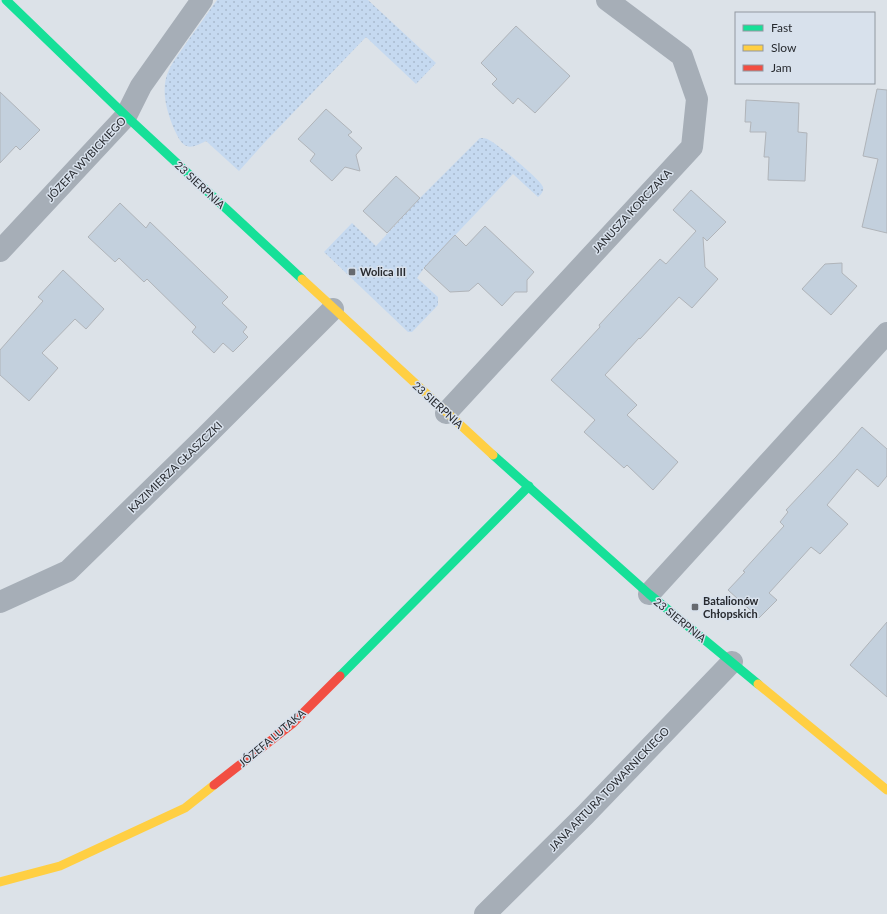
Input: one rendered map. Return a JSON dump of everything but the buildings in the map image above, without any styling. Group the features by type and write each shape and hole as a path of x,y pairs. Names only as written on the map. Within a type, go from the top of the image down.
{"street":[{"name":"23 SIERPNIA","path":"6,0 126,116 446,413 649,594 887,790"},
{"name":"JÓZEFA WYBICKIEGO","path":"0,251 126,116 141,86 202,0"},
{"name":"JANUSZA KORCZAKA","path":"446,413 692,147 697,99 682,56 607,0"},
{"name":"KAZIMIERZA GŁASZCZKI","path":"0,602 68,571 333,309"},
{"path":"649,594 887,333"},
{"name":"JÓZEFA LUTAKA","path":"0,882 60,866 185,808 292,724 529,486"},
{"name":"JANA ARTURA TOWARNICKIEGO","path":"485,914 585,815 732,662"}],"shaded area":[{"path":"217,0 368,0 436,63 416,84 366,37 239,171 206,141 189,147 183,144 174,128 166,103 166,78 171,67"},
{"path":"480,138 487,139 518,162 535,177 543,187 543,191 538,197 513,174 424,268 417,278 438,297 438,305 412,332 408,332 324,252 352,223 376,246 420,198"}],"traffic: fast":[{"path":"6,0 126,116 302,279"},
{"path":"493,455 649,594 758,684"},
{"path":"340,676 529,486"}],"traffic: slow":[{"path":"302,279 493,455"},
{"path":"758,684 887,790"},
{"path":"0,882 60,866 185,808 214,785"}],"traffic: jam":[{"path":"214,785 292,724 340,676"}],"place":[{"name":"Wolica III","path":"352,272"},
{"name":"Batalionów Chłopskich","path":"695,607"}]}
